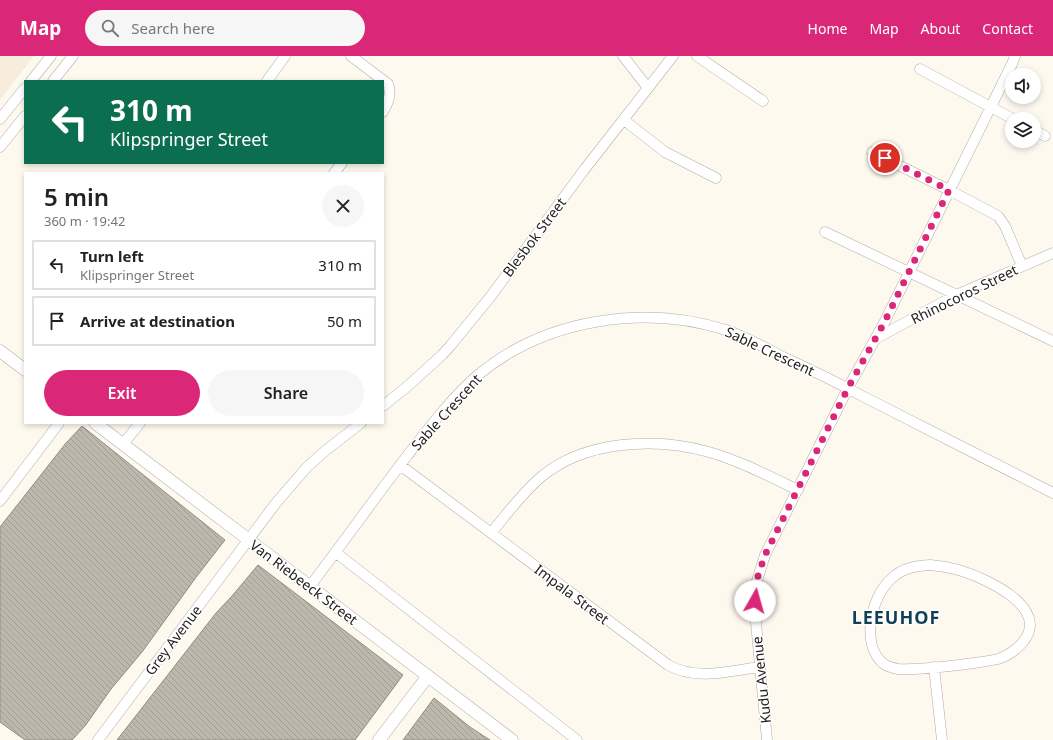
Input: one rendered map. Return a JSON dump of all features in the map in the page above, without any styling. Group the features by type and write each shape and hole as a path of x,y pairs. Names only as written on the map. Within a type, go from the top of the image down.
{"street":[{"path":"31,80 50,56"},
{"path":"54,80 72,56"},
{"path":"268,80 285,56"},
{"path":"351,56 383,80"},
{"path":"622,56 648,88"},
{"name":"Blesbok Street","path":"384,405 442,355 451,345 491,296 584,170 673,56"},
{"path":"698,56 763,101"},
{"name":"Kudu Avenue","path":"767,740 755,612 755,592 758,576 767,550 848,388 910,272 1015,56"},
{"path":"920,69 1005,115"},
{"path":"384,81 388,84 390,89 389,98 384,110"},
{"path":"0,119 24,89"},
{"path":"0,147 24,117"},
{"path":"624,120 665,152 716,178"},
{"path":"1041,134 1045,136"},
{"path":"872,152 998,216 1005,226 1022,266"},
{"path":"335,172 341,164"},
{"path":"825,232 1053,341"},
{"name":"Rhinocoros Street","path":"876,338 956,295 1053,253"},
{"name":"Sable Crescent","path":"310,586 400,466 447,407 472,380 487,368 516,350 547,335 574,326 603,320 636,318 669,319 725,330 750,340 848,388 1053,493"},
{"path":"0,351 24,369"},
{"path":"0,501 58,424"},
{"name":"Van Riebeeck Street","path":"96,424 512,740"},
{"path":"123,444 139,424"},
{"path":"248,540 276,503 307,468 325,451 361,424"},
{"path":"491,533 519,499 542,476 558,466 585,453 617,446 639,444 665,445 710,452 749,467 798,490"},
{"name":"Impala Street","path":"400,466 659,659 675,669 682,672 700,674 760,667"},
{"name":"Grey Avenue","path":"98,740 248,540"},
{"path":"335,552 577,740"},
{"path":"930,565 945,566 972,574 1005,591 1022,606 1029,618 1029,628 1026,637 1015,649 999,658 987,661 934,668 899,669 890,667 880,660 873,648 871,623 874,607 884,587 890,579 912,567 930,565"},
{"path":"934,668 942,740"},
{"path":"379,740 428,676"}],"shaded area":[{"path":"0,56 34,56 0,100"}],"building":[{"path":"82,426 225,540 142,652 111,689 85,726 72,740 25,740 0,722 0,527 66,443"},
{"path":"258,565 403,675 355,740 117,740 216,613"},
{"path":"434,698 470,727 490,740 403,740"}],"district":[{"name":"LEEUHOF","path":"896,617"}],"route":[{"path":"755,601 758,576 769,546 848,388 910,272 949,190 885,158"}]}
